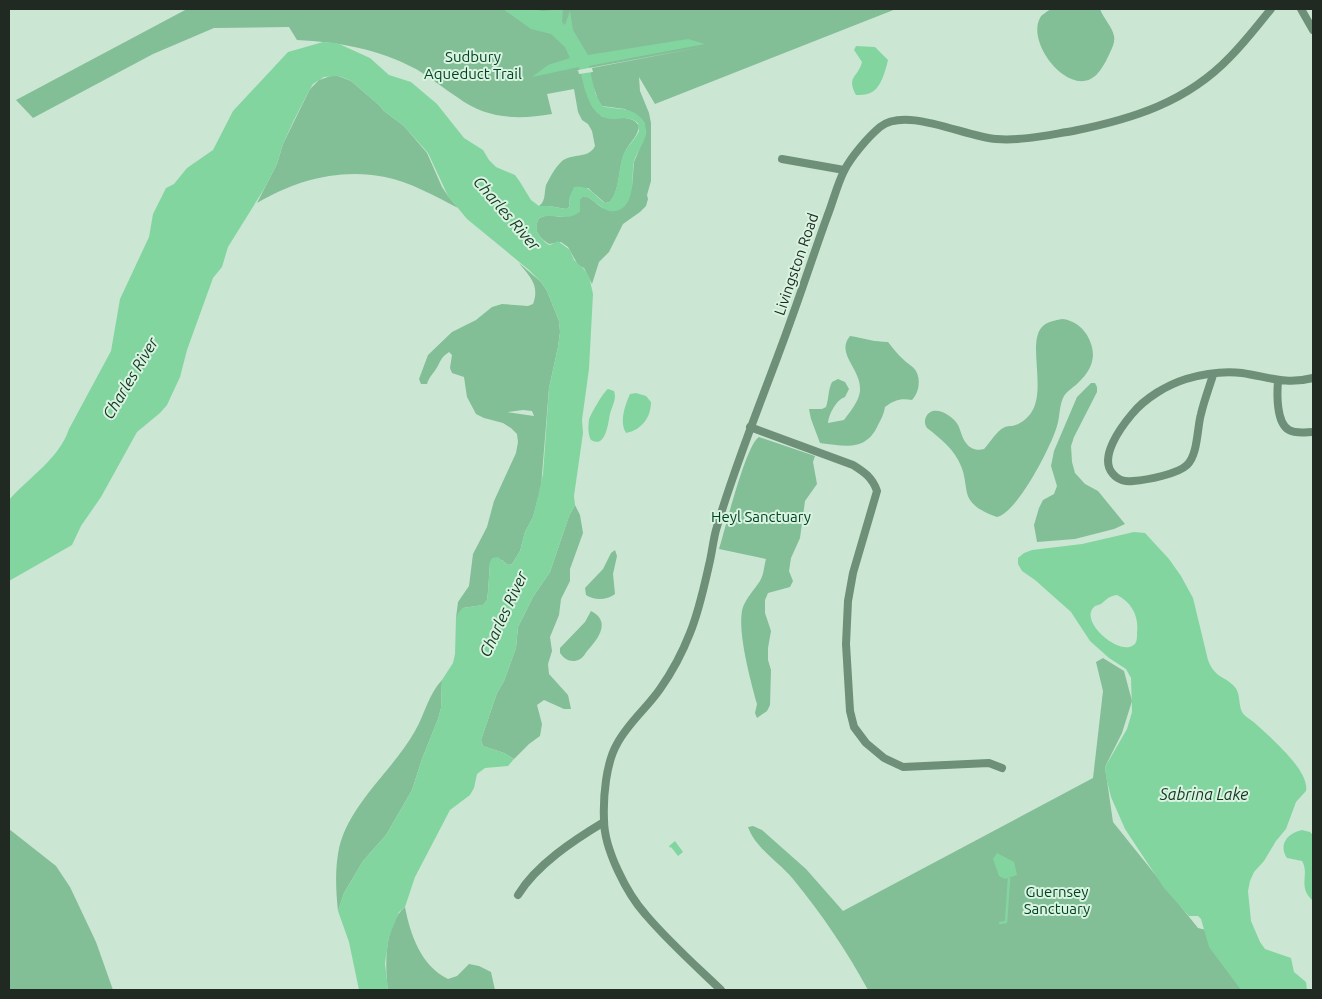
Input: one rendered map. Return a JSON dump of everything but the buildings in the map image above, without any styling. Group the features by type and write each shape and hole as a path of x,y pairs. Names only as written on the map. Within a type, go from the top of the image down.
{"street":[{"name":"Livingston Road","path":"721,990 644,913 615,864 605,840 604,822 608,765 616,746 634,720 661,688 685,645 694,623 715,534 750,427 776,364 844,170 867,139 878,128 888,122 929,122 994,139 1018,139 1118,122 1144,113 1172,101 1203,81 1231,56 1271,9"},
{"path":"1301,9 1313,30"},
{"path":"782,159 844,170"},
{"path":"1214,374 1198,423 1194,454 1187,465 1161,476 1136,481 1124,481 1114,476 1108,466 1109,451 1115,438 1132,414 1149,399 1168,387 1185,380 1214,374 1235,373 1278,381 1313,378"},
{"path":"1278,381 1278,402 1281,420 1285,426 1289,430 1296,432 1313,432"},
{"path":"750,427 853,464 865,472 874,482 876,490 853,574 848,601 846,644 850,711 854,727 866,743 884,758 903,766 989,763 1002,768"},
{"path":"518,895 527,880 541,868 577,838 604,822"}],"green space":[{"name":"Sudbury Aqueduct Trail","path":"187,9 896,9 655,104 639,77 640,91 651,123 651,181 647,195 648,199 646,206 640,212 623,224 609,252 599,262 592,284 584,268 578,265 568,247 561,242 549,244 539,236 536,226 539,218 548,215 561,217 580,211 580,199 583,196 591,199 603,208 613,210 632,187 634,162 646,133 644,122 625,109 602,106 593,85 601,116 606,118 632,119 639,126 621,163 616,192 610,202 605,203 588,188 570,196 569,207 566,209 539,206 544,199 546,185 561,162 570,157 584,155 595,146 592,131 588,124 582,120 578,112 574,89 547,94 552,114 514,117 491,114 468,104 421,72 402,62 358,48 297,40 289,27 214,28 153,54 33,118 16,100"},
{"path":"1051,9 1100,9 1113,32 1114,42 1106,61 1095,76 1085,81 1074,80 1063,74 1045,54 1039,41 1037,29 1040,18"},
{"path":"338,76 351,81 384,111 404,126 427,153 442,187 458,208 404,182 385,177 352,174 335,175 303,182 257,203 277,164 283,144 310,89 319,80"},
{"path":"519,263 541,282 547,291 559,321 558,347 549,388 541,487 533,517 525,532 520,551 512,564 508,565 502,560 490,562 487,600 483,605 463,608 456,618 458,602 469,586 473,554 487,527 494,501 516,453 517,434 503,423 476,414 467,397 464,377 452,373 450,368 452,355 449,352 442,358 427,384 421,384 419,379 428,355 452,332 476,320 492,307 502,304 528,306 533,304 535,286","holes":["523,410 532,411 534,416 507,412"]},
{"path":"1062,319 1076,324 1087,335 1092,349 1092,361 1083,378 1064,396 1054,436 1032,478 1014,504 1005,513 997,517 983,511 971,502 958,460 947,445 927,428 925,418 933,411 943,412 955,421 963,439 968,445 979,450 984,449 1002,429 1023,421 1031,413 1037,392 1036,344 1038,334 1046,324"},
{"path":"850,336 888,342 916,371 919,382 918,390 912,400 898,400 885,407 873,434 867,440 846,446 820,443 809,409 822,409 826,407 832,382 838,379 845,382 849,389 845,397 834,408 828,423 844,420 858,399 860,383 847,356 846,349 846,343"},
{"path":"1091,383 1095,383 1097,392 1074,437 1071,446 1072,462 1075,473 1085,484 1098,491 1125,524 1114,529 1075,539 1037,542 1034,525 1039,508 1043,500 1054,494 1057,486 1051,466 1054,451 1077,397"},
{"name":"Heyl Sanctuary","path":"759,437 815,456 813,462 817,484 805,501 800,538 791,558 789,571 793,581 790,587 768,593 765,600 765,613 771,631 768,648 768,660 771,670 770,705 767,711 757,718 755,713 757,704 748,669 741,628 741,616 745,603 760,581 766,559 719,549 742,471 754,443"},
{"path":"575,505 580,515 583,533 570,569 570,581 561,599 559,615 550,637 552,651 548,664 549,674 568,695 571,709 564,709 544,700 537,705 542,724 540,736 514,759 504,753 483,746 481,740 497,693 504,681 516,648 518,627 533,597 550,572 569,516"},
{"path":"615,550 617,556 613,574 615,594 601,599 586,595 585,588 603,569 611,553"},
{"path":"591,611 601,620 602,625 599,635 581,658 574,661 568,660 560,653 560,648 585,622"},
{"name":"Guernsey Sanctuary","path":"1103,658 1124,671 1132,701 1122,733 1105,767 1113,822 1198,928 1210,931 1244,990 868,990 814,905 787,872 756,842 748,827 753,826 762,830 806,869 843,911 1093,778 1103,691 1096,662"},
{"path":"442,680 441,708 438,719 412,790 386,835 363,861 344,893 338,911 336,868 342,837 360,805 406,746 433,692"},
{"path":"9,829 56,866 70,887 96,942 113,990 9,990"},
{"path":"405,907 410,928 418,948 431,966 448,979 457,976 469,964 479,966 491,972 495,990 388,990 386,969 390,934 398,914"}],"water":[{"name":"Charles River","path":"503,9 536,9 542,11 563,9 562,22 565,25 570,11 573,30 588,55 688,39 705,44 589,66 595,93 602,106 628,110 637,114 643,121 646,133 634,161 631,194 626,205 621,209 610,211 583,196 580,199 580,211 576,214 566,217 544,216 539,218 537,224 539,235 546,243 550,245 558,241 570,250 574,260 589,276 593,294 589,369 582,420 583,433 574,496 575,505 569,516 550,572 533,597 518,627 516,648 504,681 497,693 481,740 483,746 504,753 514,759 508,766 485,768 477,774 474,788 470,795 450,810 415,877 405,907 399,912 389,937 385,963 388,990 359,990 349,942 338,911 344,893 363,861 386,835 412,790 441,708 442,680 453,663 456,618 459,612 463,608 482,605 487,600 490,562 492,558 498,557 508,565 512,564 520,551 525,532 533,517 543,474 549,388 560,332 559,321 547,291 541,282 467,219 448,196 428,153 404,126 384,111 351,81 338,76 324,77 313,84 310,89 283,144 277,164 264,189 228,247 222,267 213,278 187,350 180,377 167,405 137,432 101,497 81,526 72,545 9,581 9,500 58,450 111,351 120,299 149,237 153,214 166,188 174,184 187,168 213,150 233,111 288,52 323,42 337,43 370,58 389,75 411,82 437,104 464,138 483,150 496,167 515,175 531,200 539,206 566,209 569,207 570,196 574,187 588,189 605,203 610,202 617,185 623,155 639,131 638,123 630,119 607,118 599,115 589,101 579,67 532,77 548,65 570,58 565,47 551,34 531,29"},
{"path":"856,46 875,47 888,60 883,78 878,87 866,94 856,95 853,89 852,80 862,62 854,50"},
{"path":"608,389 614,391 615,400 605,434 600,441 596,442 590,438 588,430 589,420 597,403"},
{"path":"636,393 646,396 651,402 651,408 641,426 626,433 623,424 625,408 630,394"},
{"name":"Sabrina Lake","path":"1134,532 1145,533 1169,559 1193,598 1208,660 1213,670 1234,686 1239,695 1243,714 1280,746 1302,774 1306,783 1306,791 1296,802 1286,829 1254,872 1248,891 1251,921 1260,942 1265,949 1291,958 1294,972 1306,982 1307,990 1241,990 1209,947 1201,919 1198,916 1189,916 1164,888 1125,829 1111,797 1105,767 1127,729 1132,712 1131,678 1126,669 1109,658 1090,641 1071,612 1022,571 1018,564 1018,558 1032,550 1082,544","holes":["1117,595 1130,606 1137,621 1136,643 1125,647 1109,641 1102,635 1095,628 1091,613 1095,606 1110,597"]},
{"path":"1302,830 1313,835 1313,901 1308,896 1306,890 1305,871 1302,861 1287,858 1284,853 1284,844 1289,836"},
{"path":"675,841 683,852 678,856 669,846"},
{"path":"997,853 1014,862 1017,875 1005,879 999,876 993,859"}],"pier":[{"path":"707,46 592,68 593,72 579,74 578,70"}],"waterway":[{"path":"1000,923 1006,922 1009,879"}]}
